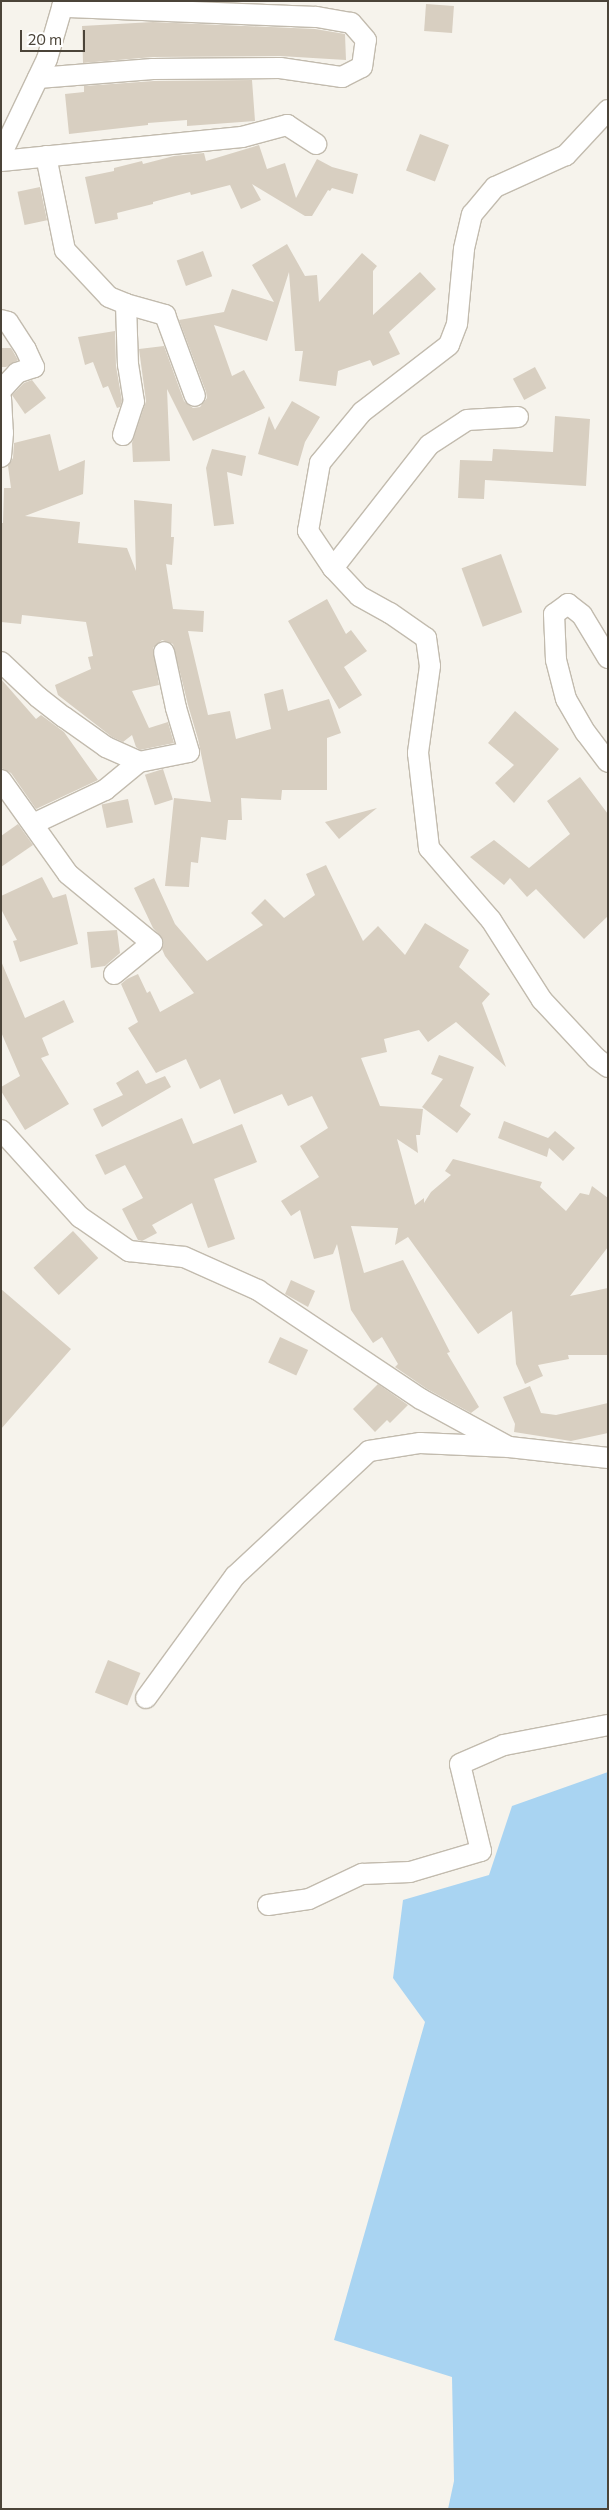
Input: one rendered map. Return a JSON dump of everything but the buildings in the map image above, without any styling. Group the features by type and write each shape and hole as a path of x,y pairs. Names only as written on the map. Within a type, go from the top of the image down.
{"street":[{"path":"1,155 38,78 63,4 316,17 351,23 366,40 362,67 342,78 280,68 153,70 38,78"},
{"path":"608,110 566,155 495,187 472,214 464,249 457,324 449,345 362,412 320,463 308,531 333,568 359,596 390,612 426,638 430,666 418,753 429,848 491,920 542,1000 596,1058 608,1068"},
{"path":"1,161 242,137 287,125 316,144"},
{"path":"46,156 65,250 109,297 165,315 194,396"},
{"path":"123,435 134,402 128,365 126,304"},
{"path":"1,320 8,322 26,350 34,367 17,373 1,390"},
{"path":"1,398 4,433 1,457"},
{"path":"333,568 429,445 466,420 518,417"},
{"path":"608,658 582,615 568,604 554,614 556,660 566,699 586,733 608,762"},
{"path":"33,824 106,790 139,762 189,752 176,708 164,652"},
{"path":"1,662 70,722 106,747 139,762"},
{"path":"1,780 68,874 152,943 114,974"},
{"path":"1,1130 80,1217 129,1250 184,1257 258,1290 421,1399 509,1447"},
{"path":"146,1698 235,1576 369,1451 420,1443 509,1447 608,1458"},
{"path":"268,1905 309,1899 362,1874 410,1872 481,1851 460,1764 504,1745 608,1725"}],"water":[{"path":"608,1772 608,2509 448,2509 454,2481 452,2377 334,2340 425,2022 393,1978 403,1900 489,1875 512,1806"}]}
